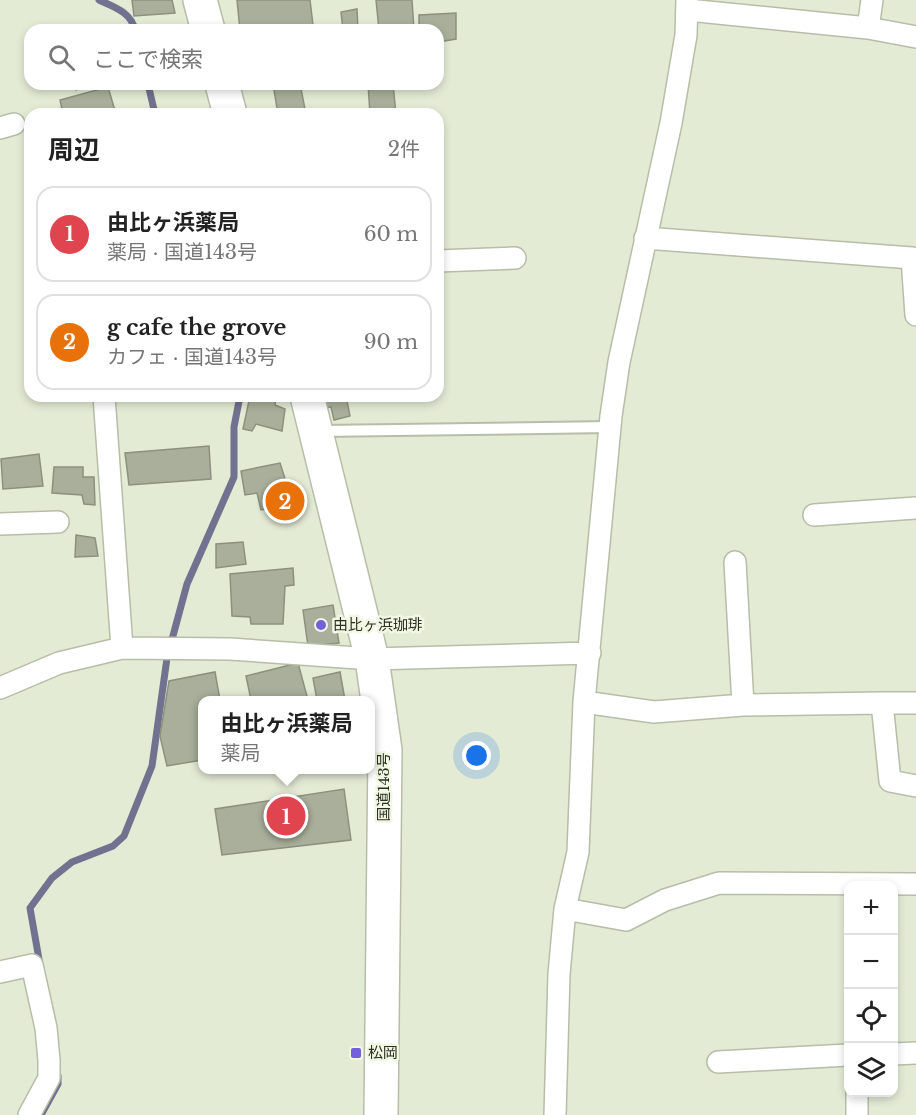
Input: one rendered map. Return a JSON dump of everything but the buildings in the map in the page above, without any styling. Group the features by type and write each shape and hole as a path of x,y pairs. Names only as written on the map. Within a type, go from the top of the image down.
{"highway":[{"path":"200,0 206,24"},
{"path":"224,90 228,108"},
{"name":"国道143号","path":"309,402 372,659 385,750 381,1115"}],"street":[{"path":"868,28 872,0"},
{"path":"555,1115 559,974 565,909 578,852 584,702 611,426 619,362 671,123 688,5 868,28 916,38"},
{"path":"645,238 912,258 916,315"},
{"path":"444,261 515,258"},
{"path":"104,402 122,648"},
{"path":"814,515 916,507"},
{"path":"0,524 58,522"},
{"path":"735,562 743,705"},
{"path":"0,688 59,663 122,648 372,659 590,653"},
{"path":"584,702 654,712 743,705 916,703"},
{"path":"882,703 890,781 916,786"},
{"path":"565,909 626,920 665,900 719,883 916,884"},
{"path":"0,972 32,965 46,1028 49,1078 30,1115"},
{"path":"898,1054 916,1053"},
{"path":"718,1062 844,1055"},
{"path":"857,1097 857,1115"}],"lane":[{"path":"316,431 611,426"}],"waterway":[{"path":"99,0 126,14 133,24"},
{"path":"149,90 154,108"},
{"path":"40,965 30,908 52,878 72,862 113,846 124,836 152,766 167,658 187,584 234,477 234,427 239,402"},
{"path":"41,1115 58,1084 58,1076"}],"place":[{"name":"g cafe the grove","path":"285,501"},
{"name":"由比ヶ浜珈琲","path":"321,625"},
{"name":"由比ヶ浜薬局","path":"286,816"},
{"name":"松岡","path":"356,1053"}]}
